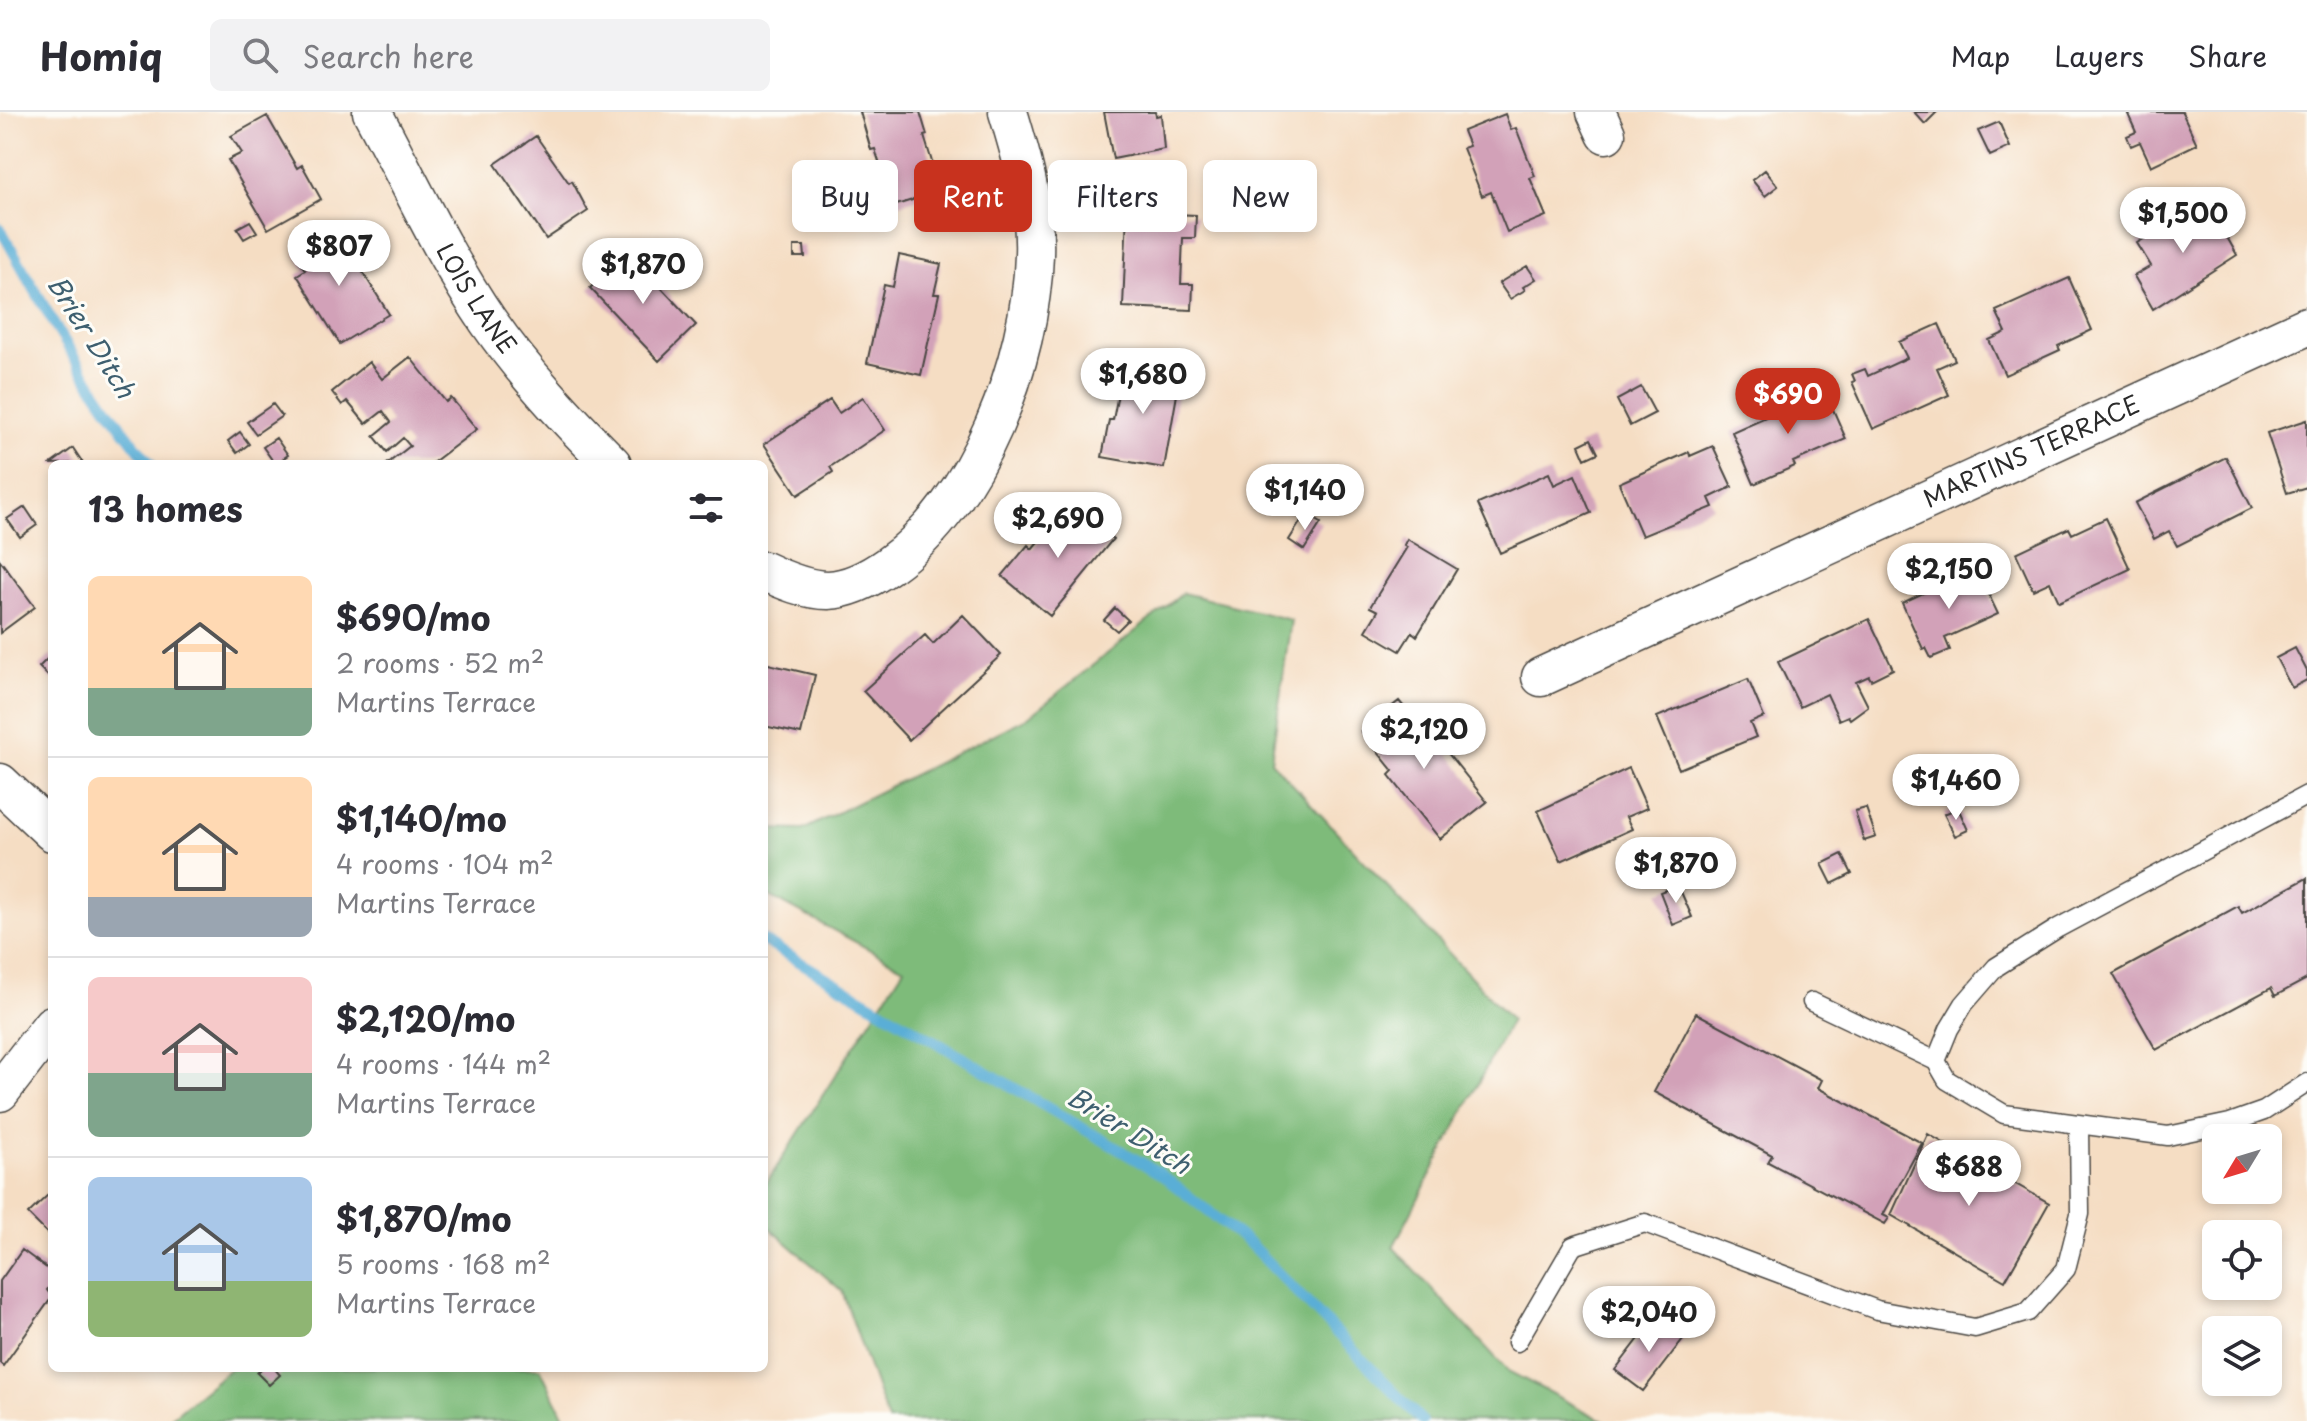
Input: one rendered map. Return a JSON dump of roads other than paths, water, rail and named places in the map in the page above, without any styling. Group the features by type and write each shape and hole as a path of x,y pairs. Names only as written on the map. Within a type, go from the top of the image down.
{"street":[{"name":"LOIS LANE","path":"372,112 443,249 488,320 548,398 608,460"},
{"path":"768,573 791,583 827,590 852,585 875,575 923,537 949,507 982,452 1000,406 1026,319 1034,257 1033,213 1008,112"},
{"name":"MARTINS TERRACE","path":"1541,677 2307,326"},
{"path":"0,783 48,828"},
{"path":"0,1092 48,1030"}],"lane":[{"path":"1936,1061 1949,1029 1964,1004 1996,967 2058,928 2307,795"},
{"path":"1812,1002 1936,1061 1947,1080 2004,1114 2168,1136 2230,1123 2264,1111 2307,1083"},
{"path":"1517,1342 1573,1246 1645,1223 1877,1310 1975,1328 2028,1312 2066,1269 2080,1214 2079,1125"}],"waterway":[{"name":"Brier Ditch","path":"0,228 89,380 148,460"},
{"name":"Brier Ditch","path":"768,943 1159,1173 1250,1244 1422,1421"}]}
